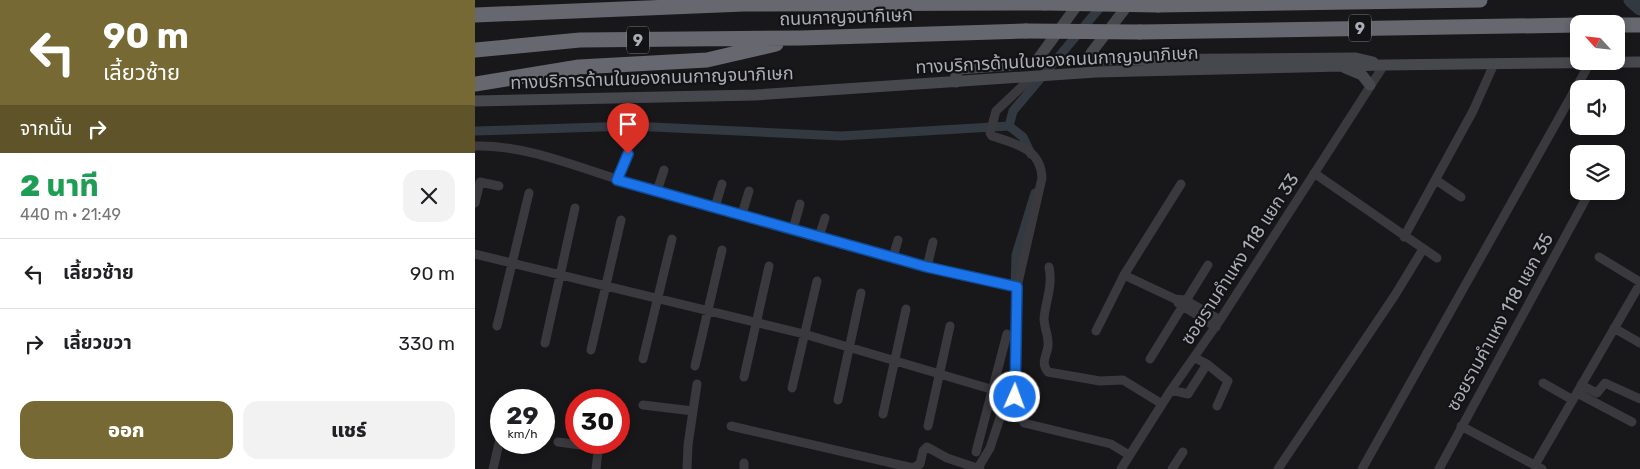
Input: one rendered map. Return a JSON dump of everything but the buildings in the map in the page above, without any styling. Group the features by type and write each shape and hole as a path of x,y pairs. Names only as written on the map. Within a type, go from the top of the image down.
{"highway":[{"path":"660,0 744,4"},
{"name":"ถนนกาญจนาภิเษก","path":"475,15 744,4 1045,3 1158,6 1480,0"},
{"path":"1625,25 1640,24"},
{"name":"ถนนกาญจนาภิเษก","path":"475,50 580,40 801,38 1026,30 1140,32 1570,25"},
{"path":"475,84 579,67 707,60 801,38"}],"main road":[{"path":"956,82 956,72 959,69 1035,63 1081,0"},
{"path":"1132,0 1091,53 1094,60 1356,58 1384,64"},
{"name":"ทางบริการด้านในของถนนกาญจนาภิเษก","path":"475,100 755,95 1096,72 1343,67 1384,64 1570,62"},
{"name":"ทางบริการด้านในของถนนกาญจนาภิเษก","path":"1625,62 1640,62"},
{"path":"1343,67 1362,76 1370,85"}],"street":[{"name":"ซอยรามคำแหง 118 แยก 33","path":"1121,469 1171,390 1218,324 1384,64"},
{"path":"1404,237 1473,111 1495,64"},
{"path":"1362,469 1586,70"},
{"path":"731,426 913,468 920,464 923,451 927,447 958,462 979,469 1001,414 1013,402 1015,397 1017,287 1042,178 1042,169 1033,154 992,136 991,129 996,111 1033,77"},
{"path":"475,146 496,145 533,154 617,180 927,267 1017,287"},
{"path":"617,180 628,154"},
{"path":"657,191 664,170"},
{"path":"1314,173 1437,258"},
{"path":"1436,180 1461,197"},
{"path":"475,203 480,182 499,186"},
{"path":"715,207 722,184"},
{"path":"1096,331 1124,275 1181,184"},
{"path":"742,214 749,191"},
{"path":"497,326 529,192"},
{"name":"ซอยรามคำแหง 118 แยก 35","path":"1439,469 1585,200"},
{"path":"793,229 801,204"},
{"path":"545,343 575,208"},
{"path":"819,237 825,218"},
{"path":"591,350 621,220"},
{"path":"643,359 672,239"},
{"path":"893,257 898,240"},
{"path":"927,267 933,242"},
{"path":"1278,469 1395,296 1423,249"},
{"path":"695,366 721,250"},
{"path":"475,254 804,334 994,390"},
{"path":"1461,426 1532,466 1640,283 1599,257"},
{"path":"1150,359 1208,265"},
{"path":"744,377 769,266"},
{"path":"1049,267 1051,276 1049,297 1044,319 1048,348 1044,365 1048,372 1100,381 1123,380 1162,404"},
{"path":"1124,275 1183,303 1218,324"},
{"path":"792,388 817,281"},
{"path":"838,400 861,293"},
{"path":"883,414 906,309"},
{"path":"928,426 949,326"},
{"path":"1614,328 1640,343"},
{"path":"977,452 1007,334"},
{"path":"1195,358 1207,364 1228,381 1217,406"},
{"path":"1171,390 1188,394 1207,364"},
{"path":"1543,383 1577,392 1597,393 1605,383 1640,399"},
{"path":"687,469 697,384"},
{"path":"1577,392 1632,422"},
{"path":"643,405 693,411"},
{"path":"1024,423 1111,444 1129,455"},
{"path":"558,442 595,447 598,452 596,469"},
{"path":"1172,469 1183,452"},
{"path":"493,469 496,454"}],"waterway":[{"path":"1631,0 1640,8"},
{"path":"1031,154 1023,137 1009,126 1013,111 1103,4"},
{"path":"475,131 632,126 841,136 1009,126"},
{"path":"1015,287 1016,255 1035,193"},
{"path":"1003,412 1013,385"}],"route":[{"path":"628,154 617,180 927,267 1017,287 1015,397"}]}
